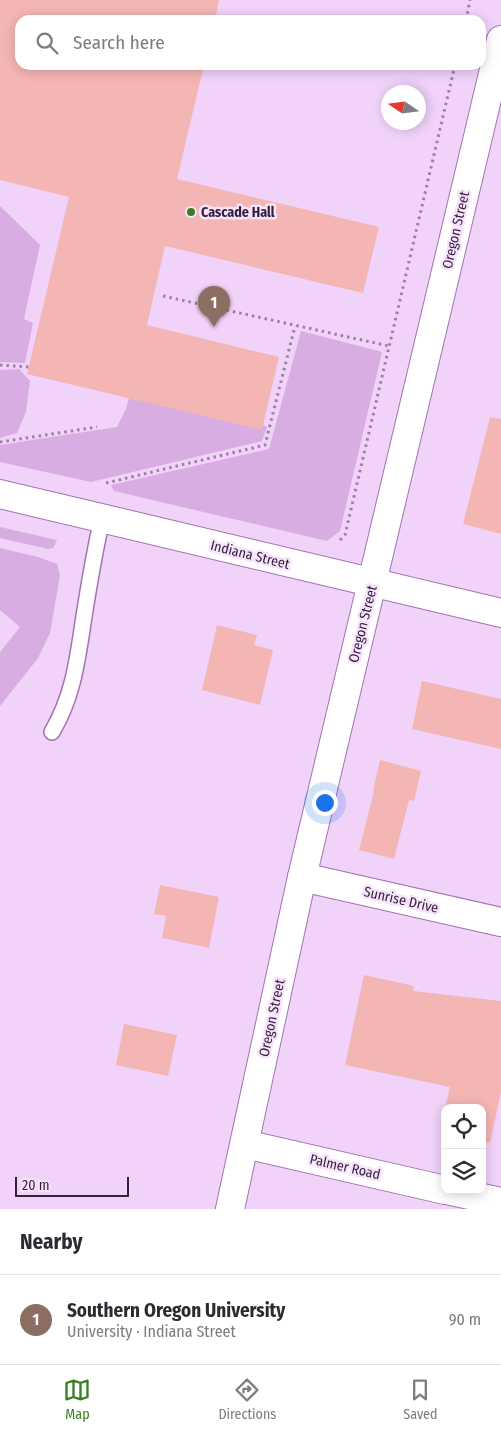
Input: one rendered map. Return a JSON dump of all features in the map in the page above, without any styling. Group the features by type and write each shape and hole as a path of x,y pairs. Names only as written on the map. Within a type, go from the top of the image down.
{"street":[{"name":"Oregon Street","path":"230,1209 302,877 501,40"},
{"name":"Indiana Street","path":"0,494 501,614"},
{"name":"Sunrise Drive","path":"302,877 501,922"},
{"name":"Palmer Road","path":"245,1144 441,1189"},
{"name":"Palmer Road","path":"464,1194 501,1202"}],"lane":[{"path":"52,732 68,698 75,673 92,561 102,519"}],"path":[{"path":"467,15 470,0"},
{"path":"336,544 345,535 454,70"},
{"path":"163,296 390,346"},
{"path":"98,485 265,445 295,326"},
{"path":"0,365 29,366"},
{"path":"0,442 97,427"}],"shaded area":[{"path":"0,206 40,245 24,319 33,323 25,363 0,362"},
{"path":"301,331 382,352 340,531 327,541 114,491 111,485 269,449"},
{"path":"19,369 30,381 26,412 17,433 0,438 0,370"},
{"path":"129,398 267,427 262,441 91,482 0,462 0,445 117,427"},
{"path":"0,527 57,540 53,548 48,549 0,538"},
{"path":"0,548 38,557 57,564 60,575 50,633 38,658 0,706 0,652 20,627 0,610"}],"building":[{"name":"Cascade Hall","path":"0,0 219,0 216,15 15,15 15,70 203,70 177,179 379,227 363,293 165,246 147,325 279,357 262,430 27,374 69,197 0,180"},
{"path":"490,417 501,419 501,534 463,524"},
{"path":"217,625 257,635 254,645 273,650 260,705 202,690"},
{"path":"422,681 501,699 501,749 412,729"},
{"path":"380,760 421,771 414,801 409,800 394,859 359,850"},
{"path":"160,885 219,897 209,948 162,938 166,916 154,914"},
{"path":"364,975 414,986 413,991 501,1001 501,1092 490,1143 486,1142 486,1104 446,1104 450,1087 345,1065"},
{"path":"124,1024 177,1035 168,1076 116,1065"}],"place":[{"name":"Cascade Hall","path":"191,212"},
{"name":"Southern Oregon University","path":"214,327"}]}
